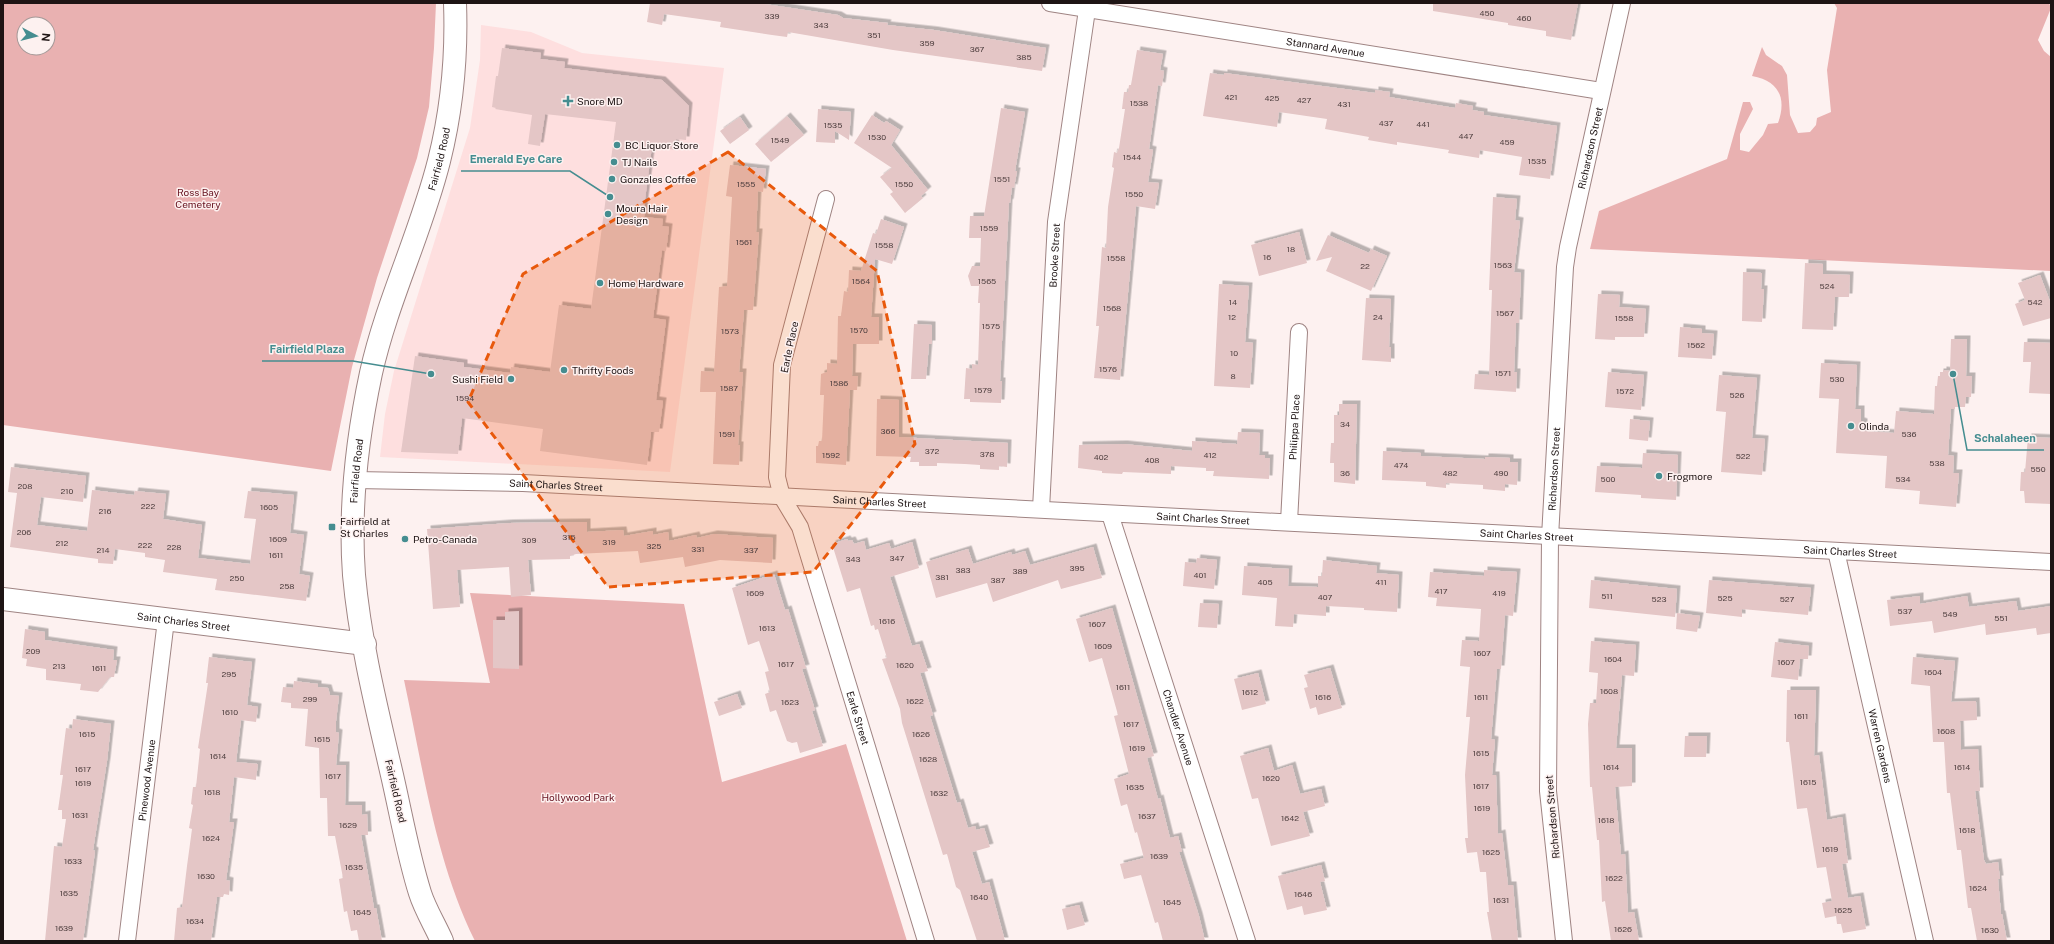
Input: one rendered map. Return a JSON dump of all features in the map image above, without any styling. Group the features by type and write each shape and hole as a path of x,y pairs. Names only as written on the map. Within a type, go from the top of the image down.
{"street":[{"name":"Fairfield Road","path":"442,941 420,895 382,731 365,644 354,574 355,480 371,373 392,302 432,183 448,119 454,71 455,3"},
{"name":"Stannard Avenue","path":"1050,3 1088,6 1601,91"},
{"name":"Richardson Street","path":"1564,941 1548,791 1550,537 1566,268 1568,247 1601,91 1622,3"},
{"name":"Brooke Street","path":"1041,509 1056,222 1088,6"},
{"name":"Earle Place","path":"782,497 777,477 782,365 826,199"},
{"name":"Philippa Place","path":"1289,522 1299,332"},
{"name":"Saint Charles Street","path":"355,480 523,483 1289,522 1836,551 1903,556 2051,562"},
{"name":"Earle Street","path":"782,497 800,527 926,941"},
{"name":"Chandler Avenue","path":"1110,514 1246,941"},
{"name":"Warren Gardens","path":"1836,551 1925,941"},
{"name":"Saint Charles Street","path":"3,599 365,644"},
{"name":"Pinewood Avenue","path":"127,941 166,620"}],"highlighted area":[{"path":"728,152 877,271 915,444 813,572 608,587 468,402 523,274"}],"shaded area":[{"path":"481,25 531,32 582,53 724,68 670,472 380,457 385,414 394,371 470,128 480,60"}],"green space":[{"name":"Ross Bay Cemetery","path":"3,3 436,3 429,107 417,158 377,278 352,367 331,471 3,425"},
{"path":"1834,3 2049,3 2051,8 2038,40 2044,51 2051,57 2051,271 1590,249 1599,211 1727,159 1743,102 1750,102 1753,109 1740,134 1740,150 1749,152 1763,135 1768,124 1778,123 1782,106 1781,98 1778,92 1769,82 1752,76 1762,47 1766,55 1782,66 1787,75 1790,115 1798,133 1810,132 1816,125 1817,118 1831,112 1827,70 1837,8"},
{"name":"Hollywood Park","path":"470,593 684,604 722,782 846,744 907,941 475,941 461,910 440,846 424,780 404,680 490,683"}],"building":[{"path":"650,3 758,3 838,15 843,18 888,23 887,25 934,30 1046,48 1042,71 893,50 788,32 787,37 772,35 720,27 721,22 664,14 662,25 647,22"},
{"path":"1433,3 1578,3 1571,40 1546,36 1546,31 1508,25 1508,23 1433,11"},
{"path":"502,48 541,53 540,59 565,62 564,68 662,80 689,106 686,140 676,139 675,150 652,146 644,207 646,207 644,217 663,219 662,226 669,227 666,251 662,250 653,318 666,320 656,400 663,401 659,432 651,432 647,465 540,451 543,429 462,418 458,454 401,452 415,356 464,363 464,367 510,373 511,367 550,372 559,305 591,309 616,122 545,114 540,146 528,144 532,115 495,109 496,108 492,107 496,76 498,76"},
{"path":"1137,50 1163,54 1160,70 1164,71 1162,86 1158,85 1149,149 1153,150 1148,182 1159,183 1155,209 1136,206 1120,380 1094,378 1099,326 1096,326 1102,247 1106,248 1108,207 1114,168 1112,167 1114,152 1117,153 1119,148 1125,109 1122,109 1124,92 1128,92 1129,85 1131,85"},
{"path":"1210,73 1224,75 1224,73 1375,93 1375,90 1390,92 1389,97 1455,108 1456,103 1473,106 1472,110 1484,112 1484,115 1557,126 1550,179 1519,175 1522,157 1480,150 1479,158 1448,153 1449,150 1397,142 1397,145 1368,140 1369,137 1325,129 1327,119 1279,112 1277,127 1203,116"},
{"path":"1001,108 1025,112 1015,171 1017,171 1014,188 1012,187 1010,203 1009,202 1000,381 1002,381 1001,403 970,402 970,399 964,399 966,368 972,369 972,364 978,365 980,303 978,303 979,286 971,286 968,276 972,266 980,266 981,238 969,238 970,216 984,216"},
{"path":"818,109 851,112 849,140 835,131 835,143 816,142"},
{"path":"872,115 884,123 886,121 900,130 891,145 928,190 921,196 923,198 905,213 890,194 893,192 880,177 892,168 854,143"},
{"path":"787,116 804,135 771,162 755,144"},
{"path":"740,117 749,130 730,144 720,131"},
{"path":"730,165 766,169 763,192 758,191 756,232 759,232 753,310 744,310 739,372 743,372 738,445 740,445 739,465 713,464 716,392 700,392 701,371 714,372 719,287 727,286 732,197 726,196"},
{"path":"1493,197 1517,199 1515,220 1520,221 1514,272 1521,273 1519,323 1516,323 1514,372 1517,372 1516,392 1474,389 1475,374 1489,375 1492,290 1489,290"},
{"path":"881,219 904,227 892,264 875,259 871,317 879,317 879,344 853,344 852,376 858,376 857,390 850,390 846,465 816,463 816,446 818,446 819,441 822,441 824,395 820,395 821,374 827,372 827,363 837,364 838,316 841,316 844,291 848,292 849,270 861,271 873,233 876,234"},
{"path":"1299,232 1307,263 1259,276 1251,245"},
{"path":"1328,235 1369,253 1371,249 1387,256 1371,291 1326,271 1332,257 1316,261"},
{"path":"1805,263 1823,264 1823,274 1850,275 1849,297 1835,297 1833,330 1802,329"},
{"path":"1743,272 1762,273 1761,289 1764,289 1762,322 1742,321"},
{"path":"2040,275 2051,304 2051,318 2023,326 2015,304 2025,300 2018,283"},
{"path":"1219,284 1249,286 1245,342 1253,343 1250,388 1214,386"},
{"path":"1598,294 1620,295 1619,307 1646,309 1644,337 1615,337 1615,340 1595,339"},
{"path":"1366,298 1391,299 1389,347 1391,347 1391,362 1362,360"},
{"path":"914,324 932,325 932,344 929,344 926,379 911,379"},
{"path":"1680,327 1702,329 1702,333 1714,334 1712,359 1678,357"},
{"path":"1951,339 1967,339 1966,376 1972,376 1971,397 1966,397 1965,407 1955,407 1955,409 1951,409 1948,455 1954,456 1953,473 1959,473 1956,507 1919,504 1920,491 1885,488 1887,456 1836,453 1839,399 1819,398 1821,363 1857,365 1855,409 1861,409 1861,421 1864,422 1864,431 1894,433 1896,411 1934,414 1935,386 1937,386 1938,376 1940,376 1940,372 1943,372 1943,370 1950,371"},
{"path":"2024,342 2051,343 2051,394 2029,393 2031,362 2023,362"},
{"path":"1608,372 1644,375 1641,410 1605,407"},
{"path":"1719,375 1757,378 1752,438 1765,439 1762,475 1721,472 1726,412 1716,411"},
{"path":"877,399 899,400 899,437 1008,443 1007,467 999,466 999,470 980,469 980,465 937,463 937,466 919,466 919,462 910,462 911,457 876,456"},
{"path":"1339,404 1357,404 1355,484 1334,482 1334,463 1330,463 1331,443 1334,443 1334,415 1339,415"},
{"path":"1630,419 1650,421 1648,441 1629,439"},
{"path":"1238,432 1260,433 1259,455 1265,455 1265,458 1270,458 1269,479 1213,476 1214,471 1206,471 1206,468 1171,466 1171,474 1123,472 1122,474 1102,473 1102,471 1078,468 1079,445 1124,444 1192,451 1192,441 1237,444"},
{"path":"2028,437 2051,438 2051,504 2025,503 2024,491 2020,491 2021,472 2025,472"},
{"path":"1383,451 1421,453 1421,456 1485,459 1485,457 1510,458 1510,462 1518,462 1517,485 1505,484 1505,491 1483,489 1483,485 1446,483 1446,488 1426,486 1426,482 1382,480"},
{"path":"1643,453 1678,455 1676,500 1641,498 1641,495 1595,492 1597,466 1642,468"},
{"path":"11,467 86,476 83,502 41,497 37,525 87,531 92,490 134,495 135,491 166,494 163,519 202,525 198,558 250,564 256,519 244,518 248,491 294,495 290,533 304,535 299,574 310,576 306,601 215,590 217,579 163,572 165,560 145,557 145,553 115,549 113,564 98,563 98,559 10,547 17,493 8,492"},
{"path":"587,522 587,532 623,530 624,536 653,531 653,535 668,532 669,541 696,535 697,538 714,534 773,538 772,563 720,560 685,567 683,557 640,563 638,551 576,554 570,556 570,559 528,560 531,595 511,597 509,567 457,570 460,607 433,609 427,529 510,523"},
{"path":"847,539 848,541 852,540 854,544 864,541 866,550 889,543 891,549 912,542 919,568 890,577 912,646 919,644 928,671 920,673 933,715 930,716 957,803 960,802 968,828 975,826 976,830 984,828 990,847 972,852 982,884 989,882 1005,941 977,941 960,890 956,887 947,854 943,855 902,723 900,709 882,659 887,658 878,629 875,630 874,625 871,626 860,588 847,592 832,544"},
{"path":"1093,547 1102,578 1061,589 1058,580 993,602 987,583 936,598 926,562 968,549 973,564 1011,552 1012,555 1025,551 1030,565"},
{"path":"1197,558 1217,560 1214,589 1183,586 1185,562 1196,563"},
{"path":"1323,560 1377,566 1376,573 1399,575 1397,612 1364,610 1364,608 1326,606 1326,616 1294,614 1293,627 1275,626 1277,598 1242,595 1244,566 1289,569 1288,586 1318,587 1318,576 1322,576"},
{"path":"1484,570 1517,572 1513,616 1505,615 1501,669 1497,669 1491,739 1495,740 1492,775 1496,775 1498,834 1502,833 1508,885 1513,885 1518,941 1492,941 1487,912 1489,912 1486,872 1480,872 1477,852 1467,853 1465,838 1468,838 1465,775 1470,717 1466,717 1470,667 1460,666 1462,640 1479,641 1481,609 1436,606 1437,598 1428,597 1430,572 1484,576"},
{"path":"774,574 785,610 788,609 806,668 802,669 815,710 812,711 823,746 800,753 797,742 792,743 787,741 776,710 770,712 765,694 770,692 765,672 769,671 759,641 748,645 732,588"},
{"path":"1591,580 1677,589 1675,617 1589,608"},
{"path":"1709,580 1811,588 1808,615 1742,609 1742,617 1706,613"},
{"path":"1920,596 1920,604 1967,596 1969,607 2016,601 2018,611 2051,606 2051,633 2037,635 2036,628 1986,635 1985,624 1934,633 1932,621 1890,626 1887,600"},
{"path":"1200,603 1219,604 1217,628 1198,627"},
{"path":"1112,608 1154,756 1147,758 1158,799 1160,798 1170,838 1178,836 1182,852 1179,852 1199,916 1205,941 1163,941 1158,922 1155,923 1141,875 1124,879 1120,864 1144,858 1127,804 1121,806 1114,779 1129,774 1114,716 1118,715 1102,658 1089,662 1076,619"},
{"path":"519,611 519,669 493,668 493,620 505,620 505,612"},
{"path":"1677,613 1700,616 1697,632 1676,629"},
{"path":"25,629 45,632 45,640 114,650 113,660 117,660 114,677 110,677 98,692 80,690 81,684 46,680 46,669 26,666 27,659 22,658"},
{"path":"1591,641 1636,645 1634,676 1622,675 1616,748 1632,748 1632,786 1615,787 1621,855 1625,854 1628,913 1634,912 1639,941 1611,941 1605,901 1602,902 1599,840 1597,840 1592,787 1590,787 1588,724 1590,703 1596,703 1598,673 1589,672"},
{"path":"1775,642 1809,646 1808,659 1800,659 1798,680 1771,677"},
{"path":"209,657 252,662 247,705 258,707 256,722 241,720 236,762 258,764 256,780 234,777 229,822 234,822 226,880 230,881 229,895 224,894 223,897 217,897 211,941 174,941 177,908 182,907 192,829 189,828 193,805 191,804 193,787 196,787 200,749 198,748 208,683 206,683"},
{"path":"1913,657 1955,661 1951,702 1976,701 1977,720 1960,721 1961,750 1978,749 1980,791 1975,791 1984,860 1986,864 1998,862 2001,914 2007,941 1977,941 1971,908 1968,908 1961,850 1957,850 1950,793 1947,793 1944,742 1933,742 1930,686 1911,684"},
{"path":"1330,668 1342,708 1318,715 1316,707 1310,709 1304,688 1308,687 1304,675"},
{"path":"1258,673 1266,704 1242,710 1234,679"},
{"path":"294,681 318,684 318,687 328,688 330,695 339,696 336,721 336,732 339,733 336,765 346,765 345,805 362,805 362,815 367,814 368,835 361,835 374,908 376,908 382,941 359,941 357,930 351,931 347,911 344,912 339,879 343,878 335,836 328,836 327,798 320,798 319,748 305,746 308,709 291,708 291,703 281,702 283,687 293,688"},
{"path":"1787,690 1816,690 1814,756 1819,755 1827,820 1842,817 1848,863 1842,864 1848,898 1860,896 1866,929 1843,933 1841,924 1837,924 1836,916 1825,918 1822,903 1832,901 1826,867 1817,868 1807,808 1797,809 1789,742 1786,742"},
{"path":"737,694 742,708 719,716 714,702"},
{"path":"73,719 111,724 107,761 93,850 95,851 83,941 45,941 54,846 62,847 66,819 62,819 62,810 58,810 63,775 60,775 66,728 72,729"},
{"path":"1685,736 1707,736 1706,757 1684,757"},
{"path":"1268,748 1274,771 1292,765 1300,794 1321,789 1325,806 1303,812 1310,836 1271,846 1258,798 1252,799 1240,756"},
{"path":"1321,865 1325,881 1320,882 1327,910 1304,915 1302,906 1287,910 1278,876"},
{"path":"1079,905 1085,925 1067,930 1062,909"}],"place":[{"name":"Snore MD","path":"568,101"},
{"name":"BC Liquor Store","path":"617,145"},
{"name":"TJ Nails","path":"614,162"},
{"name":"Gonzales Coffee","path":"612,179"},
{"name":"Emerald Eye Care","path":"610,197"},
{"name":"Moura Hair Design","path":"608,214"},
{"name":"Home Hardware","path":"600,283"},
{"name":"Thrifty Foods","path":"564,370"},
{"name":"Fairfield Plaza","path":"431,374"},
{"name":"Schalaheen","path":"1953,374"},
{"name":"Sushi Field","path":"511,379"},
{"name":"Olinda","path":"1851,426"},
{"name":"Frogmore","path":"1659,476"},
{"name":"Fairfield at St Charles","path":"332,527"},
{"name":"Petro-Canada","path":"405,539"}]}
